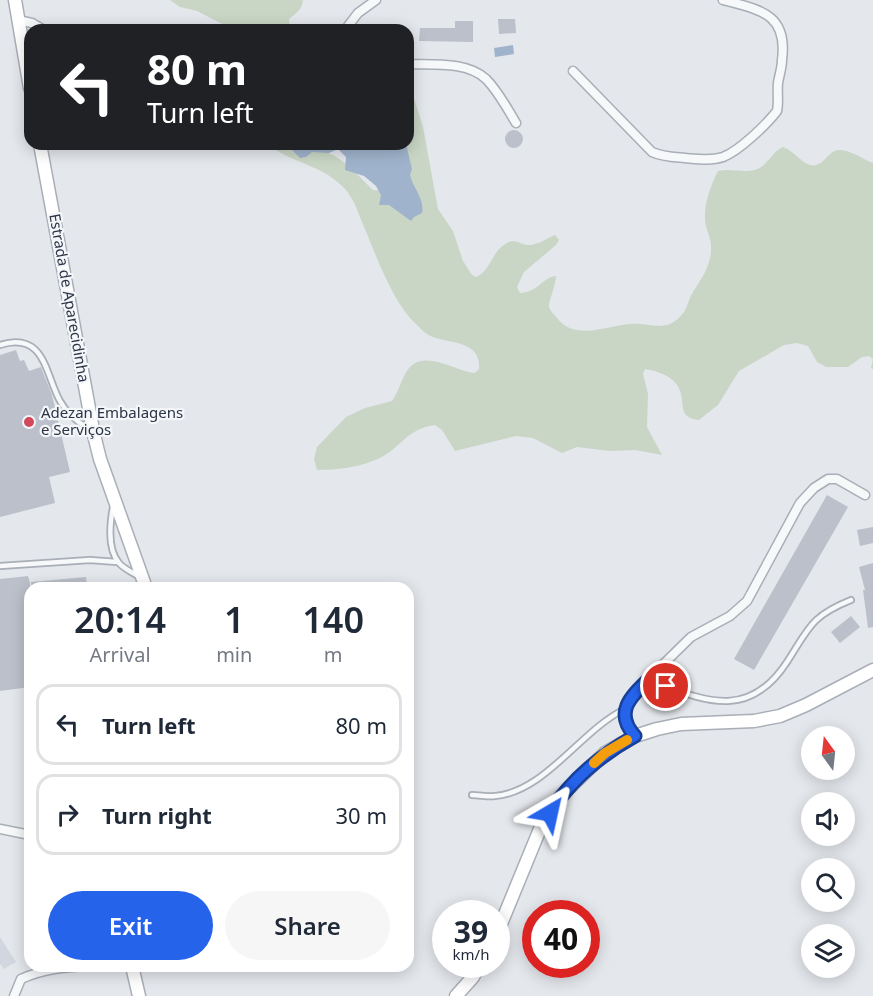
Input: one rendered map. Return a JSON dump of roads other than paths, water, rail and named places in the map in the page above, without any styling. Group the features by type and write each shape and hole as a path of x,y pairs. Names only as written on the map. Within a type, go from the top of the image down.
{"street":[{"path":"15,0 24,54"},
{"path":"350,24 358,14 376,0"},
{"path":"573,71 652,152 661,156 682,158 716,159 724,157 751,136 777,111 778,85 783,58 782,36 777,22 749,7 723,0"},
{"path":"18,20 34,24"},
{"path":"414,64 448,66 475,72 485,78 516,123"},
{"name":"Estrada de Aparecidinha","path":"41,150 94,435 143,582"},
{"path":"635,736 627,727 624,718 625,710 634,692 690,637 730,616 747,601 800,503 814,488 828,479 837,479 865,495"},
{"path":"510,902 540,829 560,797 605,753 635,736 681,724 733,723 780,716 873,670"},
{"path":"0,829 24,834"},
{"path":"14,996 21,979 38,972"},
{"path":"133,972 138,996"},
{"path":"456,996 471,978"}],"lane":[{"path":"0,345 20,343 33,348 41,355 68,413 94,435"},
{"path":"115,500 111,527 117,562"},
{"path":"0,566 90,560 117,562 142,582"},
{"path":"648,680 699,698 735,701 747,698 760,692 771,682 786,663 809,625 830,608 851,600"},
{"path":"472,795 496,796 526,785 548,771 604,722 625,710"}],"water":[{"path":"513,45 514,54 495,57 494,48"},
{"path":"292,150 336,150 329,153 312,152 300,158"},
{"path":"339,150 407,150 412,169 410,175 422,203 422,213 411,221 389,205 379,205 381,195 376,186 364,176 345,170 346,157"}],"place":[{"name":"Adezan Embalagens e Serviços","path":"29,422"}]}
